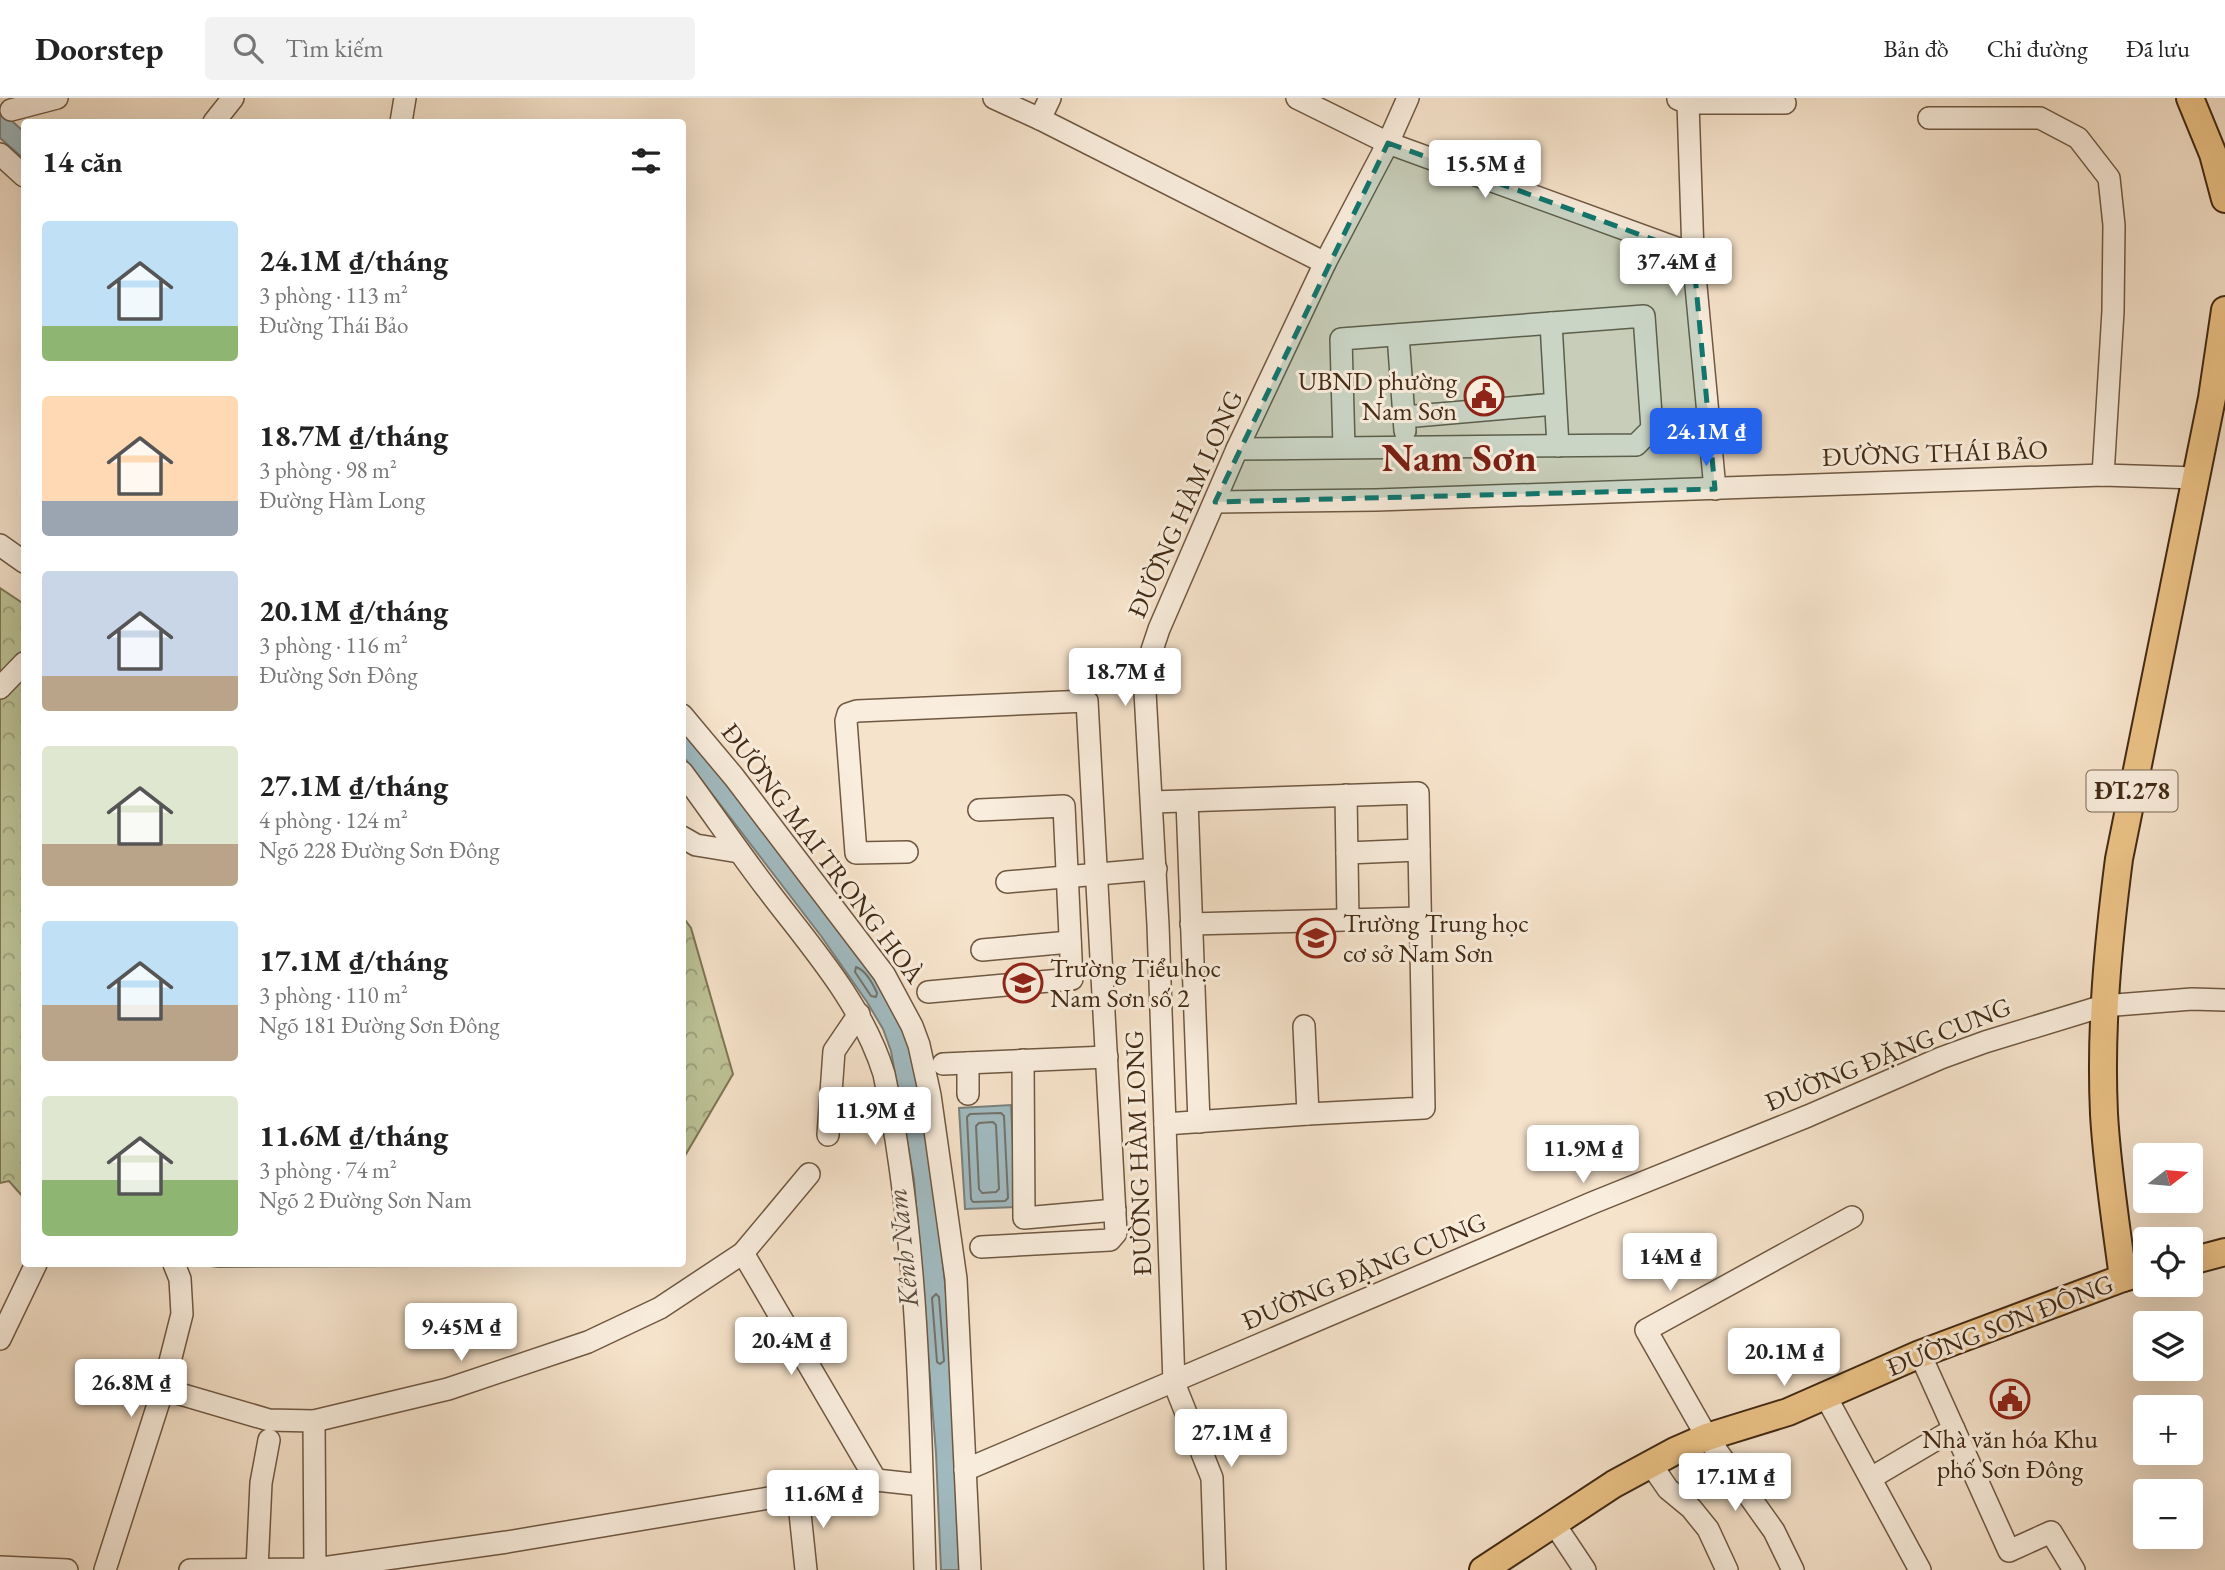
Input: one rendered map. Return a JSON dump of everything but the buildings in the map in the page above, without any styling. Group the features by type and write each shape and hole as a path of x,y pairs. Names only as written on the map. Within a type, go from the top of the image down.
{"main road":[{"path":"2190,98 2213,154 2225,199"},
{"name":"ĐT.278","path":"2133,1270 2104,1115 2103,1006 2119,859 2196,478 2218,399 2225,310"},
{"path":"2203,1258 2225,1252"},
{"name":"ĐƯỜNG SƠN ĐÔNG","path":"1483,1570 1553,1522 1650,1463 1707,1437 1788,1412 1920,1354 2133,1275"}],"street":[{"path":"12,110 57,98"},
{"path":"216,119 233,98"},
{"path":"402,119 405,98"},
{"path":"994,98 1325,264"},
{"path":"1040,119 1049,98"},
{"path":"1297,98 1388,143 1693,254"},
{"name":"ĐƯỜNG HÀM LONG","path":"1214,1570 1212,1478 1174,1383 1156,869 1145,692 1152,650 1159,629 1237,449 1408,98"},
{"path":"1716,489 1693,254 1682,101 1786,103"},
{"path":"1929,118 2040,118 2078,138 2109,178 2114,225 2113,311 2103,475"},
{"path":"0,154 21,173"},
{"path":"1237,449 1344,448 1406,447 1636,445 1652,429 1644,316 1341,339 1344,448"},
{"path":"1550,323 1558,446"},
{"path":"1398,335 1406,447"},
{"path":"1404,417 1555,404"},
{"name":"ĐƯỜNG THÁI BẢO","path":"1215,502 1376,500 2103,475 2196,478"},
{"path":"0,545 21,560"},
{"path":"0,688 21,666"},
{"path":"907,852 856,853 846,721 849,714 857,711 1087,701 1116,1233 1110,1240 981,1247"},
{"name":"ĐƯỜNG MAI TRỌNG HOÀ","path":"686,720 734,777 884,974 912,1026 925,1069 956,1279 970,1570"},
{"path":"686,778 859,1014 876,1049 884,1074 908,1230 917,1349 925,1570"},
{"path":"1153,802 1418,793 1424,1108 1165,1124"},
{"path":"1346,795 1348,920"},
{"path":"1187,801 1199,1122"},
{"path":"928,992 1072,979 1064,806 979,810"},
{"path":"686,839 696,845 739,852"},
{"path":"1347,853 1419,850"},
{"path":"1007,882 1156,869"},
{"path":"1191,924 1420,918"},
{"path":"982,950 1070,942"},
{"name":"ĐƯỜNG ĐẶNG CUNG","path":"965,1470 1592,1203 1808,1116 1941,1058 2103,1006 2188,999 2225,1000"},
{"path":"828,1135 834,1051 859,1014"},
{"path":"1304,1026 1308,1114"},
{"path":"943,1064 1107,1057"},
{"path":"1023,1060 1024,1218 1115,1210"},
{"path":"968,1063 968,1094"},
{"path":"163,1388 269,1420 314,1421 447,1389 588,1342 660,1308 743,1254 809,1174"},
{"path":"1793,1570 1773,1531 1707,1437 1646,1330 1852,1217"},
{"path":"743,1254 876,1480"},
{"path":"0,1339 35,1267"},
{"path":"105,1570 163,1388 182,1314 180,1279 175,1267"},
{"path":"1920,1354 2009,1551 2051,1532 2074,1570"},
{"path":"1825,1395 1920,1570"},
{"path":"314,1421 315,1569"},
{"path":"1871,1478 1954,1429"},
{"path":"257,1569 261,1483 269,1440"},
{"path":"1650,1463 1668,1489 1691,1508 1708,1529 1727,1570"},
{"path":"190,1570 315,1569 507,1542 876,1480 922,1485"},
{"path":"798,1494 806,1570"},
{"path":"1553,1522 1586,1570"},
{"path":"0,1567 67,1570"}],"highlighted area":[{"path":"1388,143 1693,254 1715,489 1215,502"}],"green space":[{"path":"0,588 21,602 21,1195 9,1181 0,1183"},
{"path":"686,921 691,928 733,1074 686,1154"}],"water":[{"path":"0,110 21,129 21,156 0,138"},
{"name":"Kênh Nam","path":"686,731 878,980 900,1021 916,1066 934,1180 949,1321 961,1570 941,1570 936,1453 914,1180 891,1051 883,1029 867,1002 821,936 686,760"},
{"path":"1011,1105 1016,1207 965,1209 959,1108"}],"place":[{"name":"UBND phường Nam Sơn","path":"1484,396"},
{"name":"Trường Trung học cơ sở Nam Sơn","path":"1316,938"},
{"name":"Trường Tiểu học Nam Sơn số 2","path":"1023,983"},
{"name":"Nhà văn hóa Khu phố Sơn Đông","path":"2010,1399"}],"district":[{"name":"Nam Sơn","path":"1459,457"}]}
